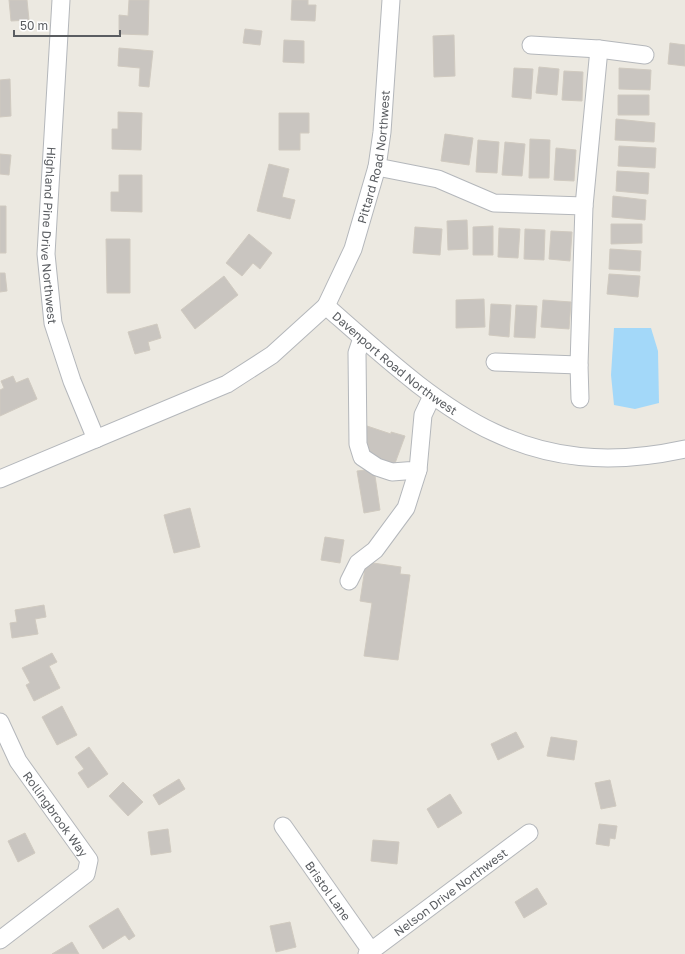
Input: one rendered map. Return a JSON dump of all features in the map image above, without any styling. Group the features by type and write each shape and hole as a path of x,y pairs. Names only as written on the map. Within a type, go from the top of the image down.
{"street":[{"name":"Highland Pine Drive Northwest","path":"61,0 46,254 53,323 72,381 96,439"},
{"name":"Pittard Road Northwest","path":"326,306 353,249 377,167 382,132 391,0"},
{"path":"531,45 599,49 645,55"},
{"path":"580,398 579,365 584,206 599,49"},
{"path":"377,167 438,179 494,203 584,206"},
{"name":"Davenport Road Northwest","path":"0,479 227,384 272,354 326,306 432,396 454,411 494,434 513,442 553,454 595,458 637,456 685,449"},
{"path":"362,338 357,353 358,444 362,457 377,467 392,472 418,470"},
{"path":"495,362 579,365"},
{"path":"349,581 358,564 374,550 406,508 418,470 424,415 432,396"},
{"name":"Rollingbrook Way","path":"0,722 18,761 89,860 86,874 0,940"},
{"name":"Bristol Lane","path":"283,826 369,952"},
{"name":"Nelson Drive Northwest","path":"369,952 529,833"}],"water":[{"path":"614,328 651,328 658,351 659,403 635,409 614,405 611,375"}],"building":[{"path":"9,0 27,0 29,20 11,21"},
{"path":"129,0 149,0 148,35 119,34 119,15 128,16"},
{"path":"292,0 308,0 308,5 316,5 315,21 291,20"},
{"path":"245,29 262,31 260,45 243,43"},
{"path":"454,35 455,76 434,77 433,36"},
{"path":"284,40 304,41 304,63 283,62"},
{"path":"670,43 685,45 685,66 668,64"},
{"path":"119,48 153,51 149,87 139,86 140,68 118,66"},
{"path":"539,67 559,69 557,95 536,93"},
{"path":"514,68 533,69 531,99 512,97"},
{"path":"619,68 651,70 650,90 619,89"},
{"path":"564,71 583,72 582,101 562,100"},
{"path":"10,79 11,116 0,117 0,80"},
{"path":"618,95 649,95 649,115 618,115"},
{"path":"118,112 142,113 141,150 112,149 112,129 118,129"},
{"path":"279,113 309,113 309,133 300,133 300,150 279,150"},
{"path":"616,119 655,123 654,142 615,140"},
{"path":"445,134 473,138 469,165 441,161"},
{"path":"530,139 550,140 549,178 529,178"},
{"path":"478,140 499,142 497,173 476,172"},
{"path":"505,142 525,144 522,176 502,175"},
{"path":"619,146 656,148 655,168 618,166"},
{"path":"556,148 576,150 574,181 554,180"},
{"path":"0,154 11,155 9,175 0,174"},
{"path":"269,164 289,169 282,197 295,200 290,219 257,211"},
{"path":"617,171 649,173 648,194 616,191"},
{"path":"119,175 142,175 142,212 111,211 111,192 119,192"},
{"path":"613,196 646,200 645,220 612,217"},
{"path":"0,206 6,206 6,253 0,253"},
{"path":"467,220 468,249 448,250 447,221"},
{"path":"611,224 642,224 642,243 611,244"},
{"path":"493,226 493,255 473,255 473,227"},
{"path":"415,227 442,229 440,255 413,253"},
{"path":"499,228 520,229 518,258 498,257"},
{"path":"525,229 545,230 544,260 524,259"},
{"path":"551,231 572,232 570,261 549,259"},
{"path":"249,234 272,253 260,269 253,263 242,276 226,263"},
{"path":"106,239 130,239 130,293 107,293"},
{"path":"610,249 641,251 640,271 609,269"},
{"path":"0,273 5,273 7,291 0,292"},
{"path":"609,274 640,276 638,297 607,294"},
{"path":"224,276 238,295 195,329 181,310"},
{"path":"484,299 485,327 456,328 456,300"},
{"path":"543,300 571,302 569,329 541,327"},
{"path":"491,304 511,305 509,337 489,335"},
{"path":"516,305 537,306 535,338 514,337"},
{"path":"157,324 161,338 148,342 150,350 135,354 128,332"},
{"path":"13,376 16,383 28,378 37,399 0,416 0,390 4,388 1,381"},
{"path":"367,426 391,434 391,432 405,436 394,466 361,455 361,441"},
{"path":"374,469 380,510 364,513 357,471"},
{"path":"190,508 200,547 174,553 164,515"},
{"path":"325,537 344,540 340,563 321,560"},
{"path":"366,562 401,567 400,574 410,575 398,660 364,656 372,603 360,601"},
{"path":"44,605 46,617 35,619 38,634 12,638 10,623 17,622 15,610"},
{"path":"52,653 57,662 49,666 60,688 34,701 26,685 30,683 22,668"},
{"path":"62,706 77,735 57,745 42,717"},
{"path":"516,732 524,747 498,760 491,744"},
{"path":"551,737 577,741 574,760 547,756"},
{"path":"89,747 108,774 88,788 78,773 84,769 75,757"},
{"path":"179,779 185,789 159,805 153,795"},
{"path":"610,780 616,806 601,809 595,783"},
{"path":"123,782 143,802 128,816 109,796"},
{"path":"450,794 462,813 438,828 427,809"},
{"path":"599,824 617,826 615,839 610,838 609,846 596,844"},
{"path":"168,829 171,852 151,855 148,832"},
{"path":"25,833 35,853 18,862 8,841"},
{"path":"373,840 399,842 397,864 371,861"},
{"path":"537,888 547,904 524,918 515,902"},
{"path":"118,908 135,936 129,940 125,935 103,949 89,926"},
{"path":"290,922 296,947 276,952 270,926"},
{"path":"72,942 79,954 52,954"}]}
